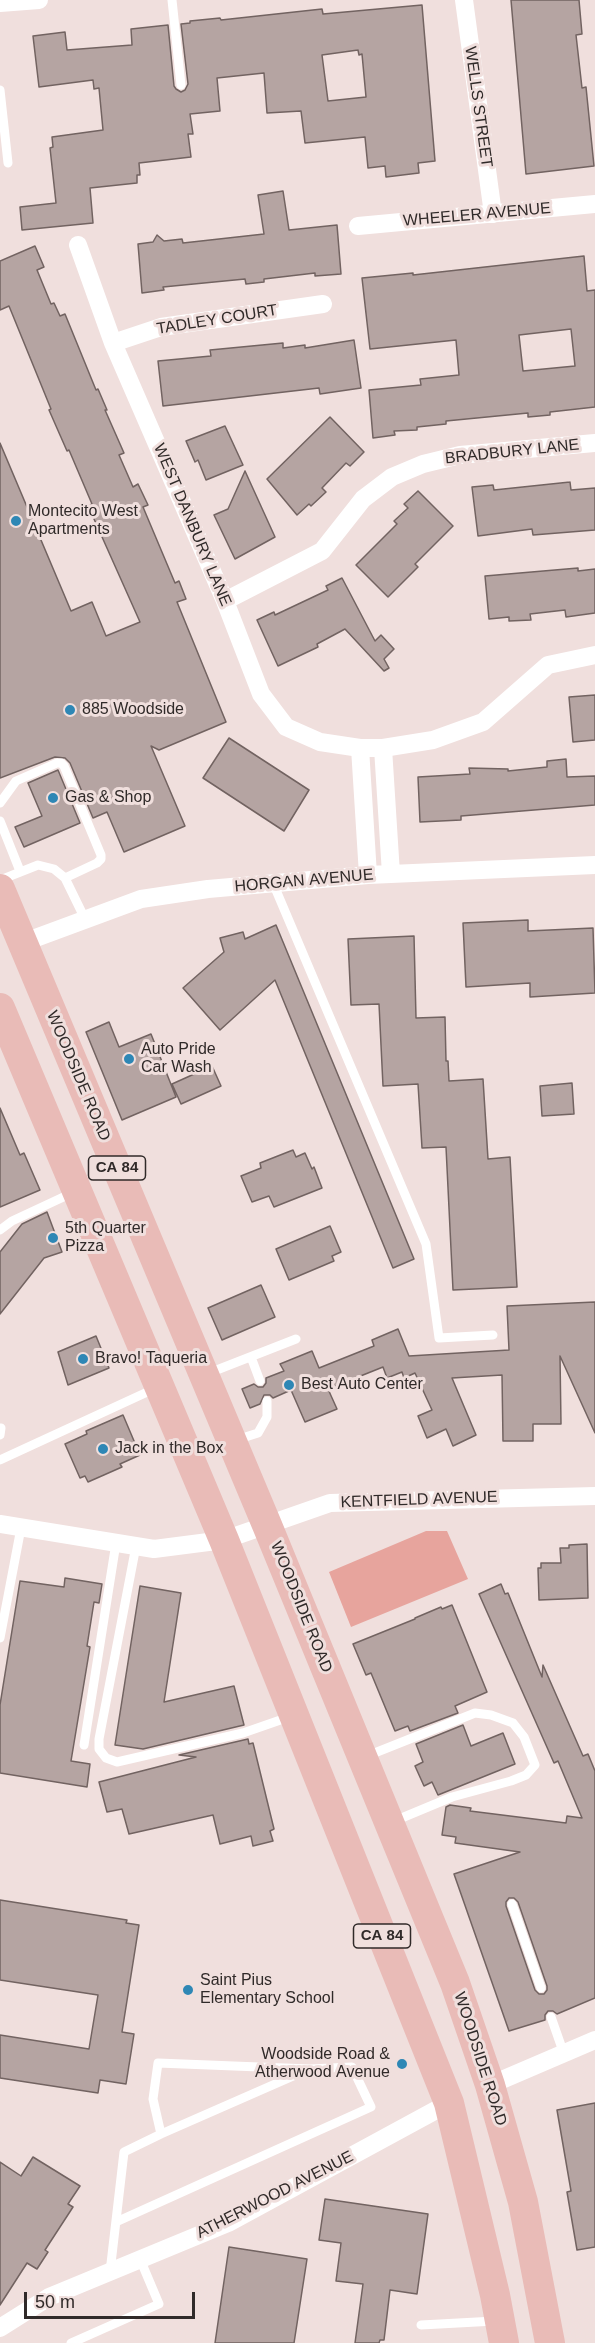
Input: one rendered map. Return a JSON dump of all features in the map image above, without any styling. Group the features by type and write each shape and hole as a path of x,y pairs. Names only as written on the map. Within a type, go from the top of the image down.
{"main road":[{"name":"WOODSIDE ROAD","path":"10,880 22,943 267,1525 455,1983 490,2085 523,2202 550,2343"},
{"name":"CA 84","path":"0,1008 10,1040 77,1191 224,1540 449,2103 502,2332"}],"street":[{"path":"0,3 39,0"},
{"name":"WELLS STREET","path":"464,0 493,214"},
{"name":"WHEELER AVENUE","path":"358,226 595,204"},
{"name":"WEST DANBURY LANE","path":"78,245 113,342 225,601 261,694 286,728 320,742 360,748 382,748 433,740 483,722 548,665 595,655"},
{"name":"TADLEY COURT","path":"113,342 161,327 323,304"},
{"name":"BRADBURY LANE","path":"225,601 322,551 363,499 392,477 423,464 460,455 595,443"},
{"path":"360,748 368,875"},
{"path":"382,748 391,874"},
{"name":"HORGAN AVENUE","path":"22,943 141,899 208,889 368,875 595,865"},
{"name":"KENTFIELD AVENUE","path":"0,1524 154,1549 224,1540 330,1503 595,1496"},
{"path":"490,2085 595,2040"},
{"name":"ATHERWOOD AVENUE","path":"3,2321 49,2297 228,2223 449,2103"}],"lane":[{"path":"172,0 181,85"},
{"path":"0,90 8,163"},
{"path":"0,803 16,781 57,763 64,766 101,855 97,863 65,878"},
{"path":"0,821 10,880"},
{"path":"0,880 10,880 38,866 54,869 65,878 85,920"},
{"path":"273,883 426,1244 440,1338 493,1335"},
{"path":"0,1230 12,1221 77,1191"},
{"path":"204,1375 296,1339"},
{"path":"250,1357 260,1381"},
{"path":"0,1460 100,1412 160,1387"},
{"path":"232,1441 258,1433 267,1417 267,1401"},
{"path":"0,1638 21,1528"},
{"path":"84,1744 116,1543"},
{"path":"136,1546 99,1739 99,1749 106,1758 117,1762 128,1760 243,1733 294,1716"},
{"path":"362,1758 475,1713 491,1715 513,1723 524,1737 535,1765 526,1775 452,1797 390,1823"},
{"path":"512,1904 541,1988"},
{"path":"551,2017 564,2054"},
{"path":"116,2222 370,2107 352,2067 310,2069 158,2063 153,2099 161,2134"},
{"path":"110,2272 124,2152 310,2069"},
{"path":"70,2343 159,2304 140,2259"},
{"path":"421,2325 502,2332"}],"shaded area":[{"path":"426,1531 447,1531 468,1579 351,1627 329,1572"}],"building":[{"path":"511,0 579,0 582,34 576,35 582,88 586,87 594,166 526,174"},
{"path":"422,5 435,161 418,163 419,173 386,177 385,166 368,168 365,137 305,143 301,111 267,113 264,73 217,78 220,111 190,114 193,134 188,134 191,157 139,163 140,175 137,175 137,183 90,188 93,223 22,230 20,207 56,203 50,148 53,147 52,137 103,130 99,88 94,89 93,80 39,87 33,36 65,32 67,50 132,45 131,29 168,25 174,86 181,92 188,84 181,24 190,23 190,21 220,18 221,20 322,9 323,14","holes":["358,50 359,55 362,54 366,97 328,101 322,55"]},
{"path":"283,191 289,230 337,225 341,274 315,276 315,273 264,279 264,282 246,284 245,279 163,287 164,290 142,293 138,244 153,242 157,235 164,241 182,239 183,243 264,234 258,195"},
{"path":"35,246 44,267 37,270 51,304 54,303 60,316 65,314 124,453 119,455 133,487 138,484 148,505 143,507 175,583 179,581 186,599 177,602 226,722 159,750 151,746 185,826 124,852 107,812 93,818 70,763 65,758 55,757 0,778 0,443 71,611 92,602 106,636 140,622 94,519 90,505 92,504 49,410 51,409 9,306 0,310 0,261"},
{"path":"584,256 587,291 595,290 595,407 550,412 550,415 528,417 528,413 446,421 446,424 417,427 417,430 394,431 395,435 373,438 369,390 421,385 420,379 459,375 456,340 370,349 362,278 413,273 413,275","holes":["571,329 575,366 523,371 519,335"]},
{"path":"354,340 361,388 320,394 319,388 163,406 158,361 211,356 210,350 283,343 283,348 305,345 305,348"},
{"path":"330,417 364,452 350,466 346,463 322,488 326,492 297,515 267,479"},
{"path":"225,426 243,465 206,480 198,460 195,462 186,441"},
{"path":"245,471 275,537 235,559 214,515 228,509"},
{"path":"570,482 571,490 595,488 595,530 533,535 532,529 478,536 472,487 493,485 494,490"},
{"path":"418,491 453,526 415,564 418,567 388,597 356,565 397,524 394,521 408,508 404,504"},
{"path":"578,568 578,571 595,569 595,613 566,617 565,610 530,614 531,620 509,621 509,617 489,619 485,576"},
{"path":"342,578 375,641 381,635 394,649 384,659 389,668 384,671 345,629 317,644 318,647 278,666 257,620 274,612 275,615 328,590 326,586"},
{"path":"595,695 595,740 573,742 569,697"},
{"path":"229,738 309,790 284,831 203,778"},
{"path":"566,759 567,777 595,776 595,805 461,816 461,820 420,822 418,777 470,774 469,768 508,769 508,771 547,767 547,761"},
{"name":"Gas & Shop","path":"58,770 80,823 24,847 15,827 42,816 28,783"},
{"path":"528,920 528,931 593,928 595,993 530,997 530,983 466,987 463,923"},
{"path":"276,925 414,1259 393,1268 275,980 220,1030 183,988 224,952 220,938 243,932 245,939"},
{"path":"414,936 416,1018 445,1017 449,1081 483,1079 488,1159 510,1157 517,1287 453,1290 446,1147 422,1148 418,1084 383,1086 379,1004 351,1005 348,939"},
{"name":"Auto Pride Car Wash","path":"109,1022 119,1047 151,1034 176,1097 122,1120 86,1032"},
{"path":"212,1066 221,1086 181,1104 172,1084"},
{"path":"572,1083 574,1114 542,1116 540,1086"},
{"path":"0,1108 20,1155 24,1153 40,1190 0,1207"},
{"path":"293,1150 296,1157 305,1153 312,1169 314,1167 322,1188 274,1207 269,1196 252,1202 241,1176 261,1168 260,1163"},
{"path":"47,1212 62,1252 44,1258 0,1314 0,1252 22,1224"},
{"path":"330,1226 341,1252 332,1256 334,1261 289,1280 276,1249"},
{"path":"261,1285 275,1317 222,1340 208,1308"},
{"path":"595,1302 595,1433 560,1356 561,1424 533,1424 533,1441 503,1441 502,1375 452,1378 476,1435 453,1446 446,1429 427,1438 418,1416 432,1410 415,1373 404,1378 402,1372 387,1378 383,1367 328,1389 337,1409 305,1422 291,1390 273,1398 270,1395 264,1395 260,1404 250,1408 242,1389 254,1384 263,1387 266,1378 284,1371 280,1364 312,1351 319,1368 374,1346 372,1340 398,1329 409,1356 509,1350 507,1306"},
{"name":"Bravo! Taqueria","path":"96,1336 109,1368 68,1385 58,1352"},
{"name":"Jack in the Box","path":"123,1415 140,1455 120,1464 122,1467 88,1482 85,1476 80,1478 65,1444 87,1434 86,1431"},
{"path":"587,1544 588,1598 539,1600 538,1568 541,1568 541,1563 561,1563 560,1548"},
{"path":"65,1578 102,1584 99,1603 94,1602 87,1646 90,1647 71,1761 90,1764 87,1787 0,1773 0,1705 20,1581 64,1587"},
{"path":"501,1584 505,1594 508,1593 542,1677 543,1665 583,1756 588,1754 595,1771 595,1998 557,2014 548,2011 545,2020 509,2031 454,1874 520,1852 455,1843 456,1837 442,1835 446,1807 450,1805 471,1808 470,1811 566,1823 567,1816 582,1818 558,1761 554,1763 479,1594","holes":["509,1898 514,1898 518,1902 547,1986 544,1994 539,1994 535,1990 506,1906"]},
{"path":"140,1586 181,1593 164,1702 234,1686 244,1725 143,1749 115,1745"},
{"path":"452,1605 487,1692 455,1706 458,1713 410,1731 408,1726 395,1731 371,1673 366,1675 353,1644 441,1607 442,1609"},
{"path":"463,1725 471,1746 503,1733 515,1764 438,1795 432,1782 424,1786 415,1766 423,1762 416,1744"},
{"path":"248,1739 249,1744 253,1743 274,1829 270,1831 273,1841 253,1846 251,1836 220,1844 213,1815 129,1834 122,1809 107,1812 99,1782 196,1757 179,1755"},
{"path":"0,1900 127,1920 126,1923 139,1925 122,2032 134,2034 126,2084 100,2080 98,2093 0,2078 0,2035 89,2049 98,1995 0,1980"},
{"path":"595,2103 595,2247 577,2250 567,2192 571,2191 557,2110"},
{"path":"33,2157 80,2186 68,2204 73,2207 45,2250 48,2252 37,2269 27,2263 0,2305 0,2162 21,2176"},
{"path":"325,2199 428,2214 417,2294 390,2290 384,2340 380,2340 379,2343 355,2343 363,2284 336,2281 341,2243 319,2240"},
{"path":"229,2247 307,2259 294,2343 215,2343"}],"place":[{"name":"Montecito West Apartments","path":"16,521"},
{"name":"885 Woodside","path":"70,710"},
{"name":"Gas & Shop","path":"53,798"},
{"name":"Auto Pride Car Wash","path":"129,1059"},
{"name":"5th Quarter Pizza","path":"53,1238"},
{"name":"Bravo! Taqueria","path":"83,1359"},
{"name":"Best Auto Center","path":"289,1385"},
{"name":"Jack in the Box","path":"103,1449"},
{"name":"Saint Pius Elementary School","path":"188,1990"},
{"name":"Woodside Road & Atherwood Avenue","path":"402,2064"}]}
